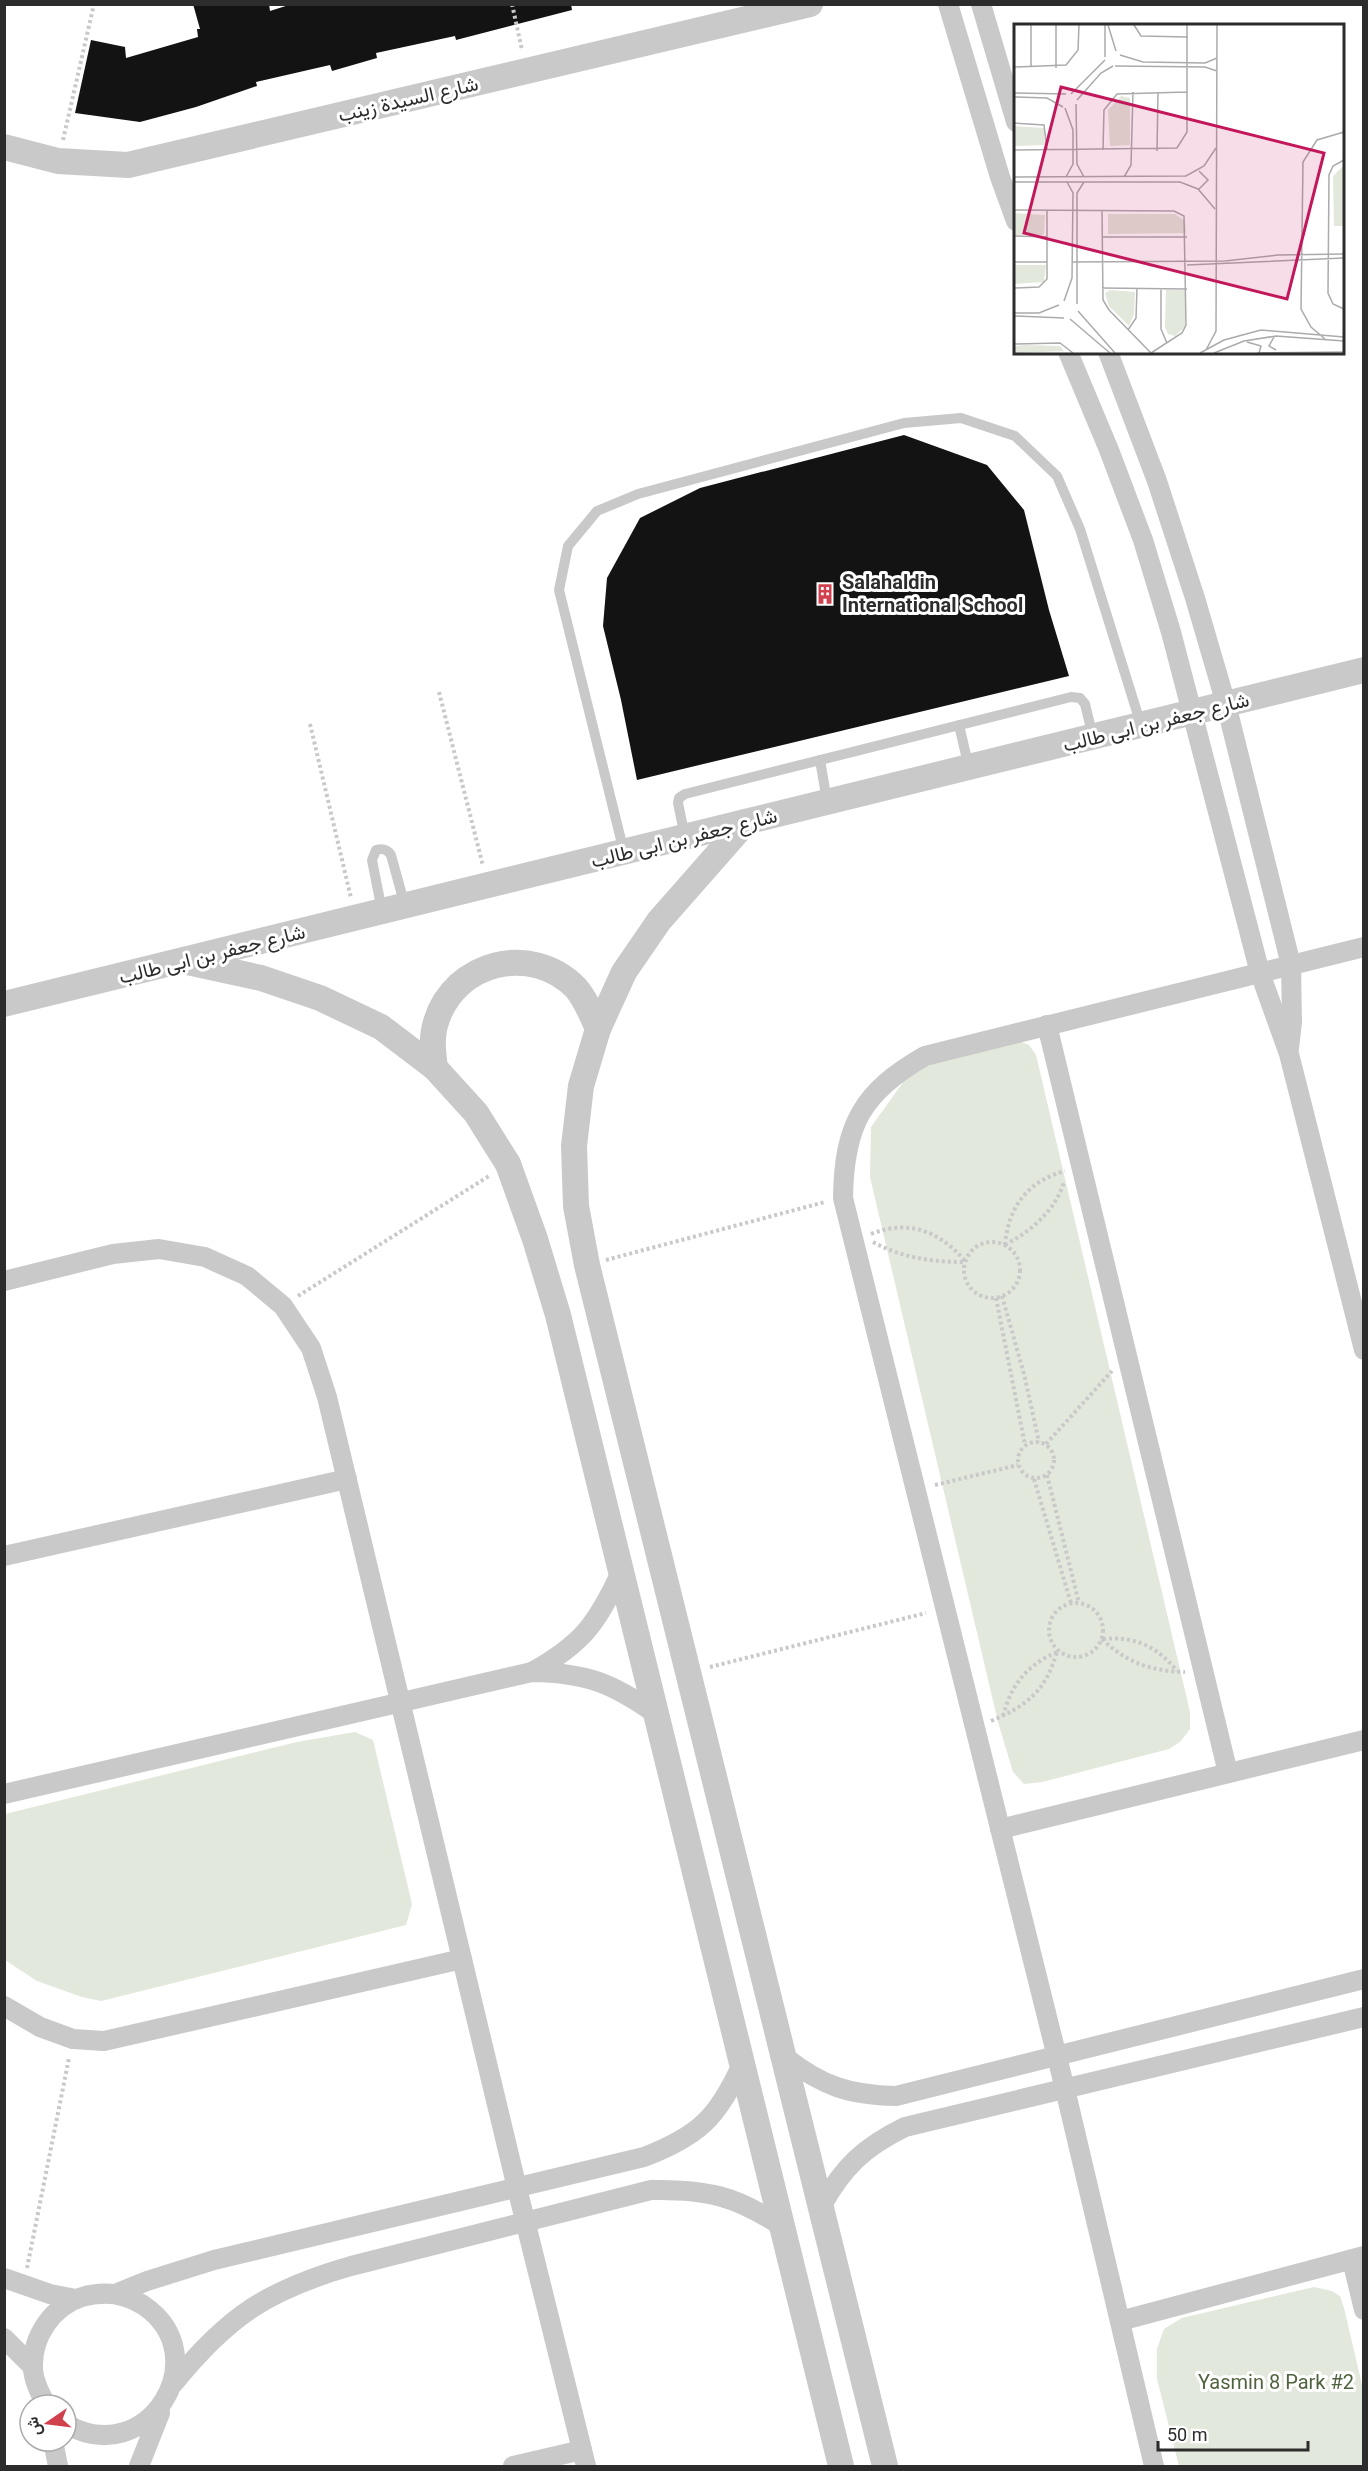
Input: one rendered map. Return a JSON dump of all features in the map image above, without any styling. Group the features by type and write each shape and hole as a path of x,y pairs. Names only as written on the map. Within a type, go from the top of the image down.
{"street":[{"name":"شارع السيدة زينب","path":"4,147 58,161 128,165 810,4"},
{"path":"948,4 1014,215"},
{"path":"981,4 1014,115"},
{"path":"1069,354 1143,540 1194,712 1260,973 1289,1054 1364,1350"},
{"path":"1109,354 1157,481 1226,704 1292,965 1292,1022 1289,1054"},
{"name":"شارع جعفر بن ابى طالب","path":"4,1004 1364,670"},
{"path":"746,822 658,921 624,972 598,1029 581,1086 574,1146 576,1206 587,1265 885,2466"},
{"path":"1154,2466 1057,2056 843,1198 843,1162 852,1129 870,1098 895,1074 925,1056 1364,947"},
{"path":"183,961 261,978 320,998 381,1027 435,1068 476,1113 508,1164 535,1239 558,1315 841,2466"},
{"path":"435,1068 432,1046 435,1024 444,1003 457,986 475,972 495,964 517,962 539,965 559,975 576,989 589,1007 598,1029"},
{"path":"1047,1025 1228,1773"},
{"path":"4,1281 113,1254 159,1250 205,1257 247,1276 283,1306 311,1348 327,1397 584,2458 513,2466"},
{"path":"558,1315 598,1305"},
{"path":"4,1556 346,1479"},
{"path":"532,1672 561,1656 586,1634 605,1606 621,1572"},
{"path":"4,1794 532,1672 564,1673 596,1679 625,1692 656,1714"},
{"path":"1000,1829 1364,1740"},
{"path":"4,2006 40,2027 73,2040 104,2041 462,1959"},
{"path":"784,2057 809,2076 836,2089 866,2095 897,2096 1364,1978"},
{"path":"821,2207 836,2181 855,2158 879,2140 905,2127 1364,2017"},
{"path":"115,2294 158,2277 214,2260 644,2157 677,2145 706,2124 728,2096 742,2064"},
{"path":"139,2466 146,2443 173,2385 200,2350 232,2320 279,2292 309,2278 651,2190 686,2189 721,2195 753,2208 783,2227"},
{"path":"1119,2321 1358,2258 1364,2310"},
{"path":"4,2278 24,2286 76,2299"},
{"path":"40,2393 33,2367 34,2350 40,2334 49,2319 61,2307 76,2299 95,2294 115,2294 134,2300 151,2311 164,2326 172,2344 176,2364 173,2385"},
{"path":"4,2338 33,2367"},
{"path":"78,2431 96,2436 116,2435 135,2429 152,2418 164,2403"}],"lane":[{"path":"624,852 560,590 568,546 597,511 638,494 904,423 961,418 1015,436 1057,476 1080,529 1141,725"},
{"path":"686,837 678,803 679,798 685,794 1071,697 1080,698 1085,704 1094,737"},
{"path":"959,725 969,768"},
{"path":"820,760 827,802"},
{"path":"381,848 387,850 391,855 394,909 372,860 376,850 381,848"}],"path":[{"path":"58,161 94,4"},
{"path":"512,4 526,72"},
{"path":"440,692 488,886"},
{"path":"310,724 356,919"},
{"path":"283,1306 508,1164"},
{"path":"1068,1170 1063,1186 1045,1215 1034,1227 1005,1245 1012,1211 1022,1196 1035,1184 1051,1175 1068,1170"},
{"path":"587,1265 843,1198"},
{"path":"901,1227 920,1229 945,1241 965,1262 913,1258 880,1246 865,1237 882,1230 901,1227"},
{"path":"992,1242 1005,1245 1016,1257 1020,1272 1014,1286 996,1298 973,1291 965,1277 965,1262 973,1250 978,1245 992,1242"},
{"path":"1002,1296 1024,1374 1039,1442"},
{"path":"996,1298 1025,1445 1018,1457 1018,1465 1021,1471 1034,1479 1071,1603"},
{"path":"1046,1444 1126,1355"},
{"path":"1025,1445 1039,1442 1046,1444 1055,1456 1055,1463 1047,1475 1034,1479"},
{"path":"915,1490 1018,1465"},
{"path":"1047,1475 1079,1603"},
{"path":"1071,1603 1079,1603 1095,1610 1100,1617 1103,1625 1102,1640 1096,1649 1082,1657 1073,1658 1057,1651 1049,1636 1051,1619 1056,1611 1071,1603"},
{"path":"689,1672 945,1608"},
{"path":"1102,1640 1116,1638 1145,1644 1157,1651 1177,1671"},
{"path":"1102,1640 1136,1664 1163,1671 1204,1672"},
{"path":"1002,1717 1009,1695 1021,1676 1031,1666 1057,1651"},
{"path":"975,1729 1028,1702 1047,1679 1057,1651"},
{"path":"24,2286 73,2040"}],"green space":[{"path":"1014,1039 1029,1045 1036,1055 1190,1712 1190,1729 1180,1742 1169,1749 1042,1782 1024,1784 1013,1772 998,1722 870,1177 871,1127 909,1074 946,1056"},
{"path":"355,1732 373,1740 412,1904 406,1925 101,2001 82,1997 37,1981 5,1960 5,1814 297,1742"},
{"name":"Yasmin 8 Park #2","path":"1314,2287 1332,2291 1340,2296 1344,2308 1363,2389 1363,2466 1179,2466 1157,2379 1157,2349 1164,2329 1182,2318"}],"building":[{"path":"193,4 269,4 270,11 292,4 571,4 572,10 456,40 455,36 376,53 377,58 332,71 330,65 256,82 257,86 196,107 140,122 75,113 91,40 125,47 126,58 198,37 197,29 200,29"},
{"name":"Salahaldin International School","path":"904,435 987,465 1024,510 1049,610 1069,676 637,780 603,626 607,578 640,518 700,488"}],"place":[{"name":"Salahaldin International School","path":"825,594"}]}
